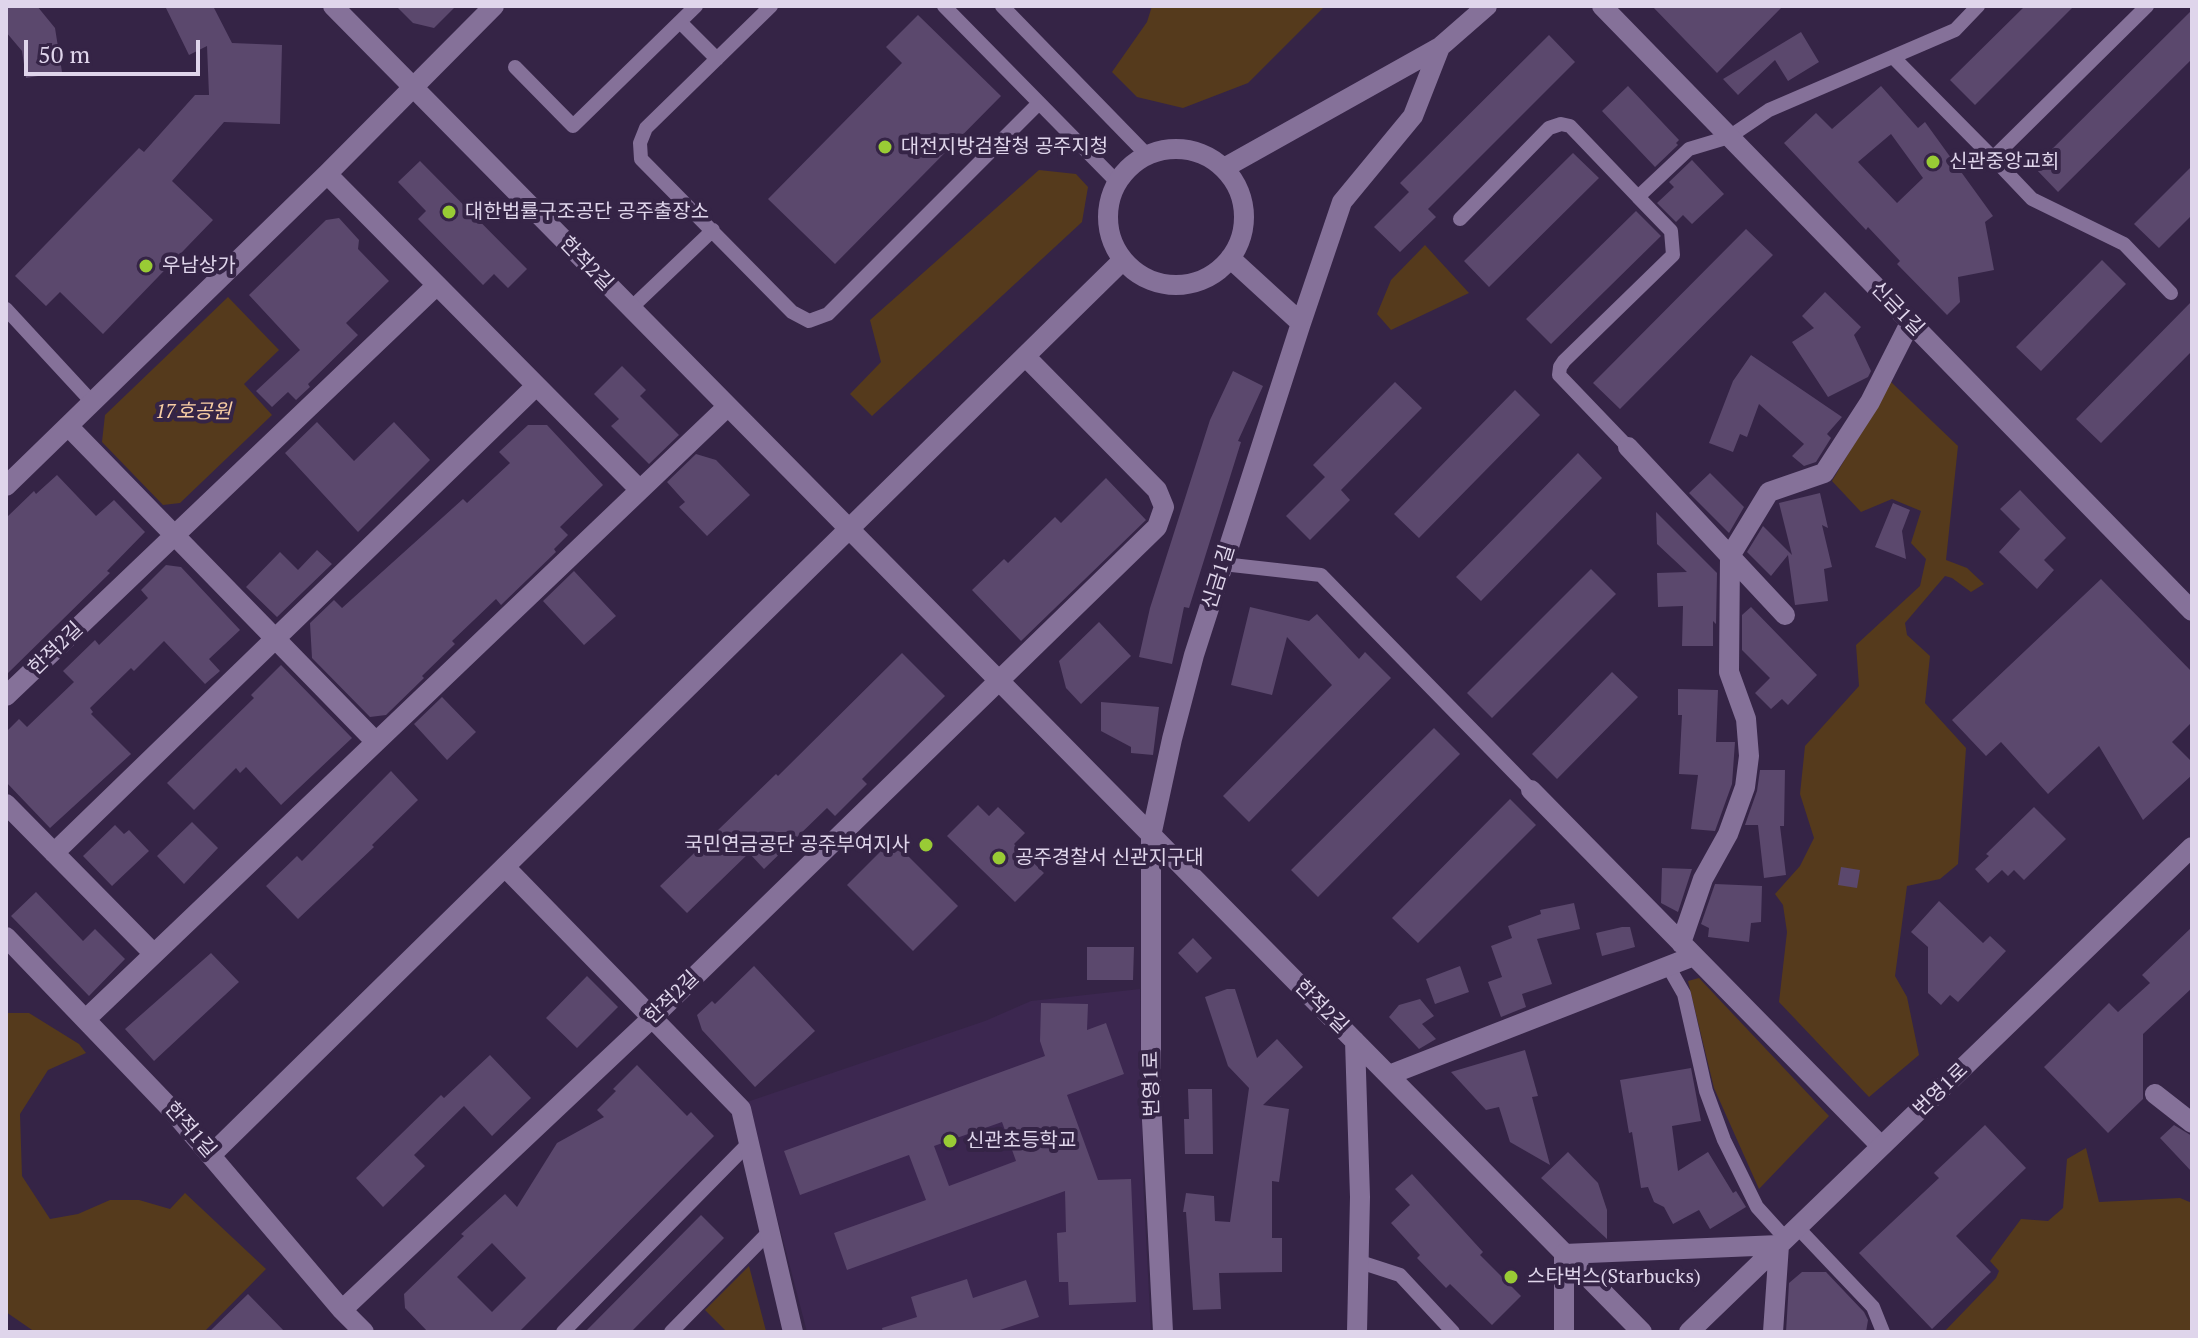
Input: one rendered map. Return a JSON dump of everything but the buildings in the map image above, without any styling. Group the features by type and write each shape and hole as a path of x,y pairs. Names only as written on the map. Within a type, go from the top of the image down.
{"street":[{"name":"한적2길","path":"333,6 1642,1332"},
{"path":"6,486 327,174 494,6"},
{"name":"신금1길","path":"1151,836 1172,739 1223,564 1342,202 1413,116 1440,47 1487,6"},
{"name":"신금1길","path":"1602,6 2192,611"},
{"path":"1224,168 1440,47"},
{"path":"1167,149 1187,149 1207,156 1224,168 1237,185 1244,207 1244,229 1230,258 1222,267 1203,279 1181,285 1159,283 1139,274 1123,260 1113,242 1108,222 1110,201 1117,182 1130,167 1147,155 1167,149"},
{"path":"327,174 640,490"},
{"path":"1230,258 1301,323"},
{"path":"211,1155 1123,260"},
{"name":"한적2길","path":"6,696 437,285"},
{"path":"1389,1075 1668,966 1688,949 1703,879 1728,834 1745,787 1749,756 1746,719 1729,672 1730,556 1769,492 1824,473 1870,402 1910,323"},
{"name":"한적2길","path":"342,1310 653,1017 1157,527 1164,507 1157,490 1025,356"},
{"path":"54,853 536,386"},
{"path":"86,1019 727,407"},
{"path":"68,426 376,742"},
{"path":"1628,447 1785,615"},
{"path":"1531,790 1881,1146"},
{"path":"6,804 154,954"},
{"name":"번영1로","path":"1151,836 1151,1101 1163,1332"},
{"name":"번영1로","path":"1689,1332 2192,847"},
{"path":"505,867 741,1109 793,1332"},
{"name":"한적1길","path":"6,937 211,1155 364,1332"},
{"path":"1355,1041 1360,1262 1357,1332"},
{"path":"2155,1094 2192,1123"},
{"path":"1564,1332 1564,1254 1788,1237 1773,1332"}],"lane":[{"path":"515,67 573,126 696,6"},
{"path":"771,6 646,128 640,143 641,159 792,312 809,321 828,314 1039,103"},
{"path":"944,6 1117,182"},
{"path":"1002,6 1147,155"},
{"path":"1638,197 1689,149 1729,137 1769,110 1955,30 1978,6"},
{"path":"1993,158 2147,6"},
{"path":"680,22 717,59"},
{"path":"1893,57 2032,199 2124,244 2171,293"},
{"path":"1460,219 1549,128 1561,124 1570,126 1671,231 1673,255 1564,361 1559,375 1628,447"},
{"path":"630,309 713,230"},
{"path":"6,309 92,402"},
{"path":"1223,564 1321,575 1531,790"},
{"path":"1668,966 1684,994 1706,1091 1724,1140 1757,1207 1788,1237 1873,1307 1883,1332"},
{"path":"563,1332 749,1143"},
{"path":"671,1332 770,1231"},
{"path":"1360,1262 1400,1275 1453,1332"}],"shaded area":[{"name":"신관초등학교","path":"1140,989 1143,1180 1151,1332 807,1332 747,1102 985,1021 1031,1001"}],"green space":[{"path":"1152,6 1325,6 1248,83 1183,108 1137,97 1112,72 1147,22"},
{"path":"1039,170 1076,174 1088,187 1082,222 872,416 850,394 881,362 870,320"},
{"path":"1425,245 1469,293 1391,330 1377,314 1391,280"},
{"name":"17호공원","path":"228,297 279,350 244,384 272,415 180,503 163,505 102,442 105,415"},
{"path":"1891,382 1958,446 1946,560 1967,568 1984,584 1971,592 1945,576 1905,623 1907,635 1930,656 1925,703 1966,748 1958,864 1940,879 1907,886 1895,976 1907,997 1919,1055 1869,1097 1779,1002 1787,932 1783,905 1775,894 1800,866 1814,838 1800,794 1805,746 1859,686 1856,645 1920,586 1926,559 1911,543 1921,511 1892,499 1861,512 1832,481"},
{"path":"1699,978 1829,1116 1759,1189 1714,1088 1688,981"},
{"path":"6,1013 29,1013 79,1044 86,1053 48,1070 20,1114 22,1176 50,1219 78,1214 110,1200 139,1200 170,1209 185,1193 266,1269 204,1332 35,1332 6,1312"},
{"path":"2086,1148 2099,1202 2180,1198 2192,1203 2192,1332 1944,1332 1996,1278 1999,1271 1990,1261 2021,1219 2048,1221 2063,1208 2067,1159"},
{"path":"749,1266 766,1331 727,1332 705,1310"}],"place":[{"name":"대전지방검찰청 공주지청","path":"885,147"},
{"name":"신관중앙교회","path":"1933,162"},
{"name":"대한법률구조공단 공주출장소","path":"449,212"},
{"name":"우남상가","path":"146,266"},
{"name":"국민연금공단 공주부여지사","path":"926,845"},
{"name":"공주경찰서 신관지구대","path":"999,858"},
{"name":"신관초등학교","path":"950,1141"},
{"name":"스타벅스(Starbucks)","path":"1511,1277"}]}
